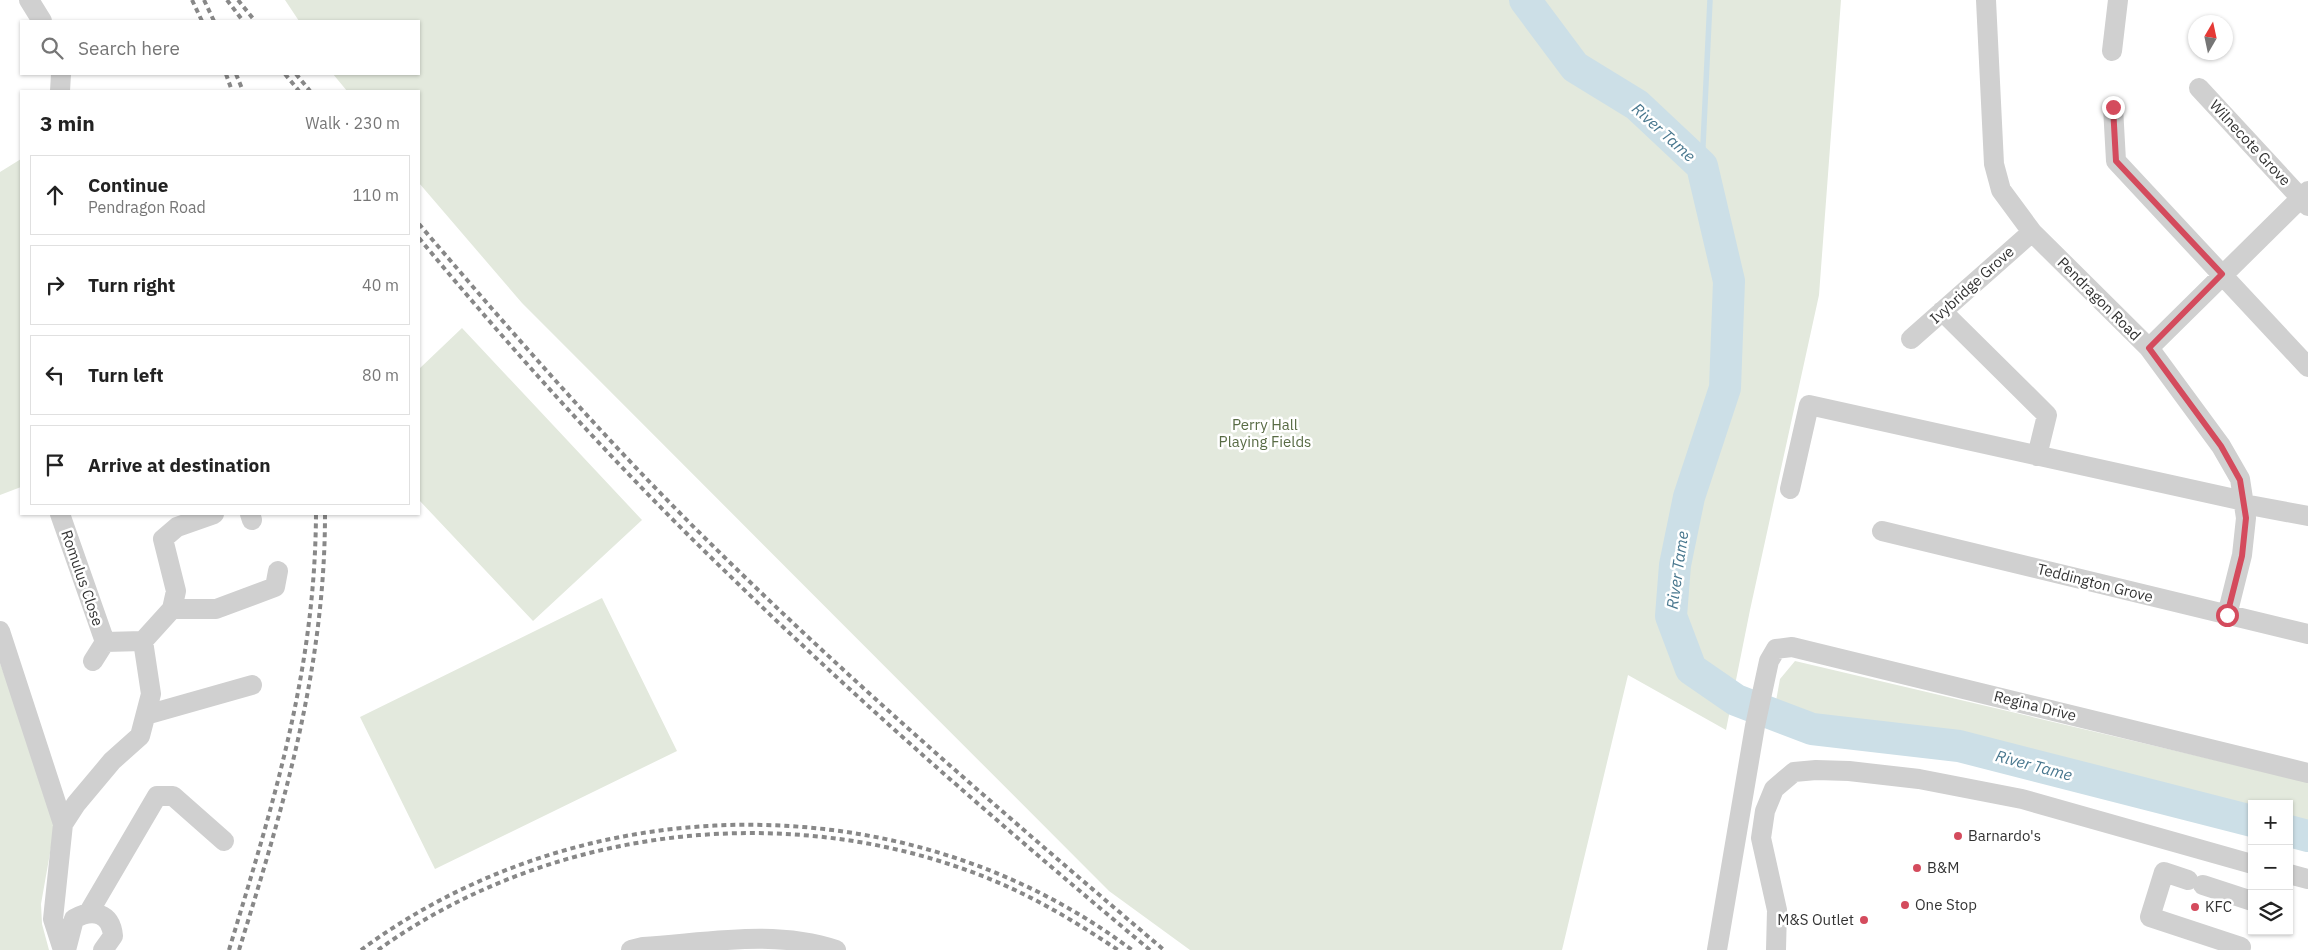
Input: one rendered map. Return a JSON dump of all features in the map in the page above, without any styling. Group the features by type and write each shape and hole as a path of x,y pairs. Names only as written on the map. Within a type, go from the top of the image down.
{"street":[{"path":"29,0 41,20"},
{"name":"Pendragon Road","path":"1986,0 1994,164 2001,190 2032,232 2149,348 2221,446 2240,480 2246,518 2242,556 2227,615"},
{"path":"2112,51 2118,0"},
{"path":"60,90 61,75"},
{"name":"Wilnecote Grove","path":"2199,88 2306,198"},
{"path":"2113,107 2116,161 2308,367"},
{"path":"2149,348 2222,274 2306,198"},
{"name":"Ivybridge Grove","path":"1912,339 2032,232"},
{"path":"1942,311 2047,415 2037,456"},
{"path":"1790,489 1809,406 2308,516"},
{"name":"Romulus Close","path":"60,515 105,642 94,661"},
{"path":"64,950 53,919 64,824 76,804 112,761 140,736 151,694 143,641 172,609 176,591 163,539 177,527 211,515"},
{"name":"Teddington Grove","path":"1882,531 2308,634"},
{"path":"172,609 216,609 276,587 278,570"},
{"path":"0,631 64,824"},
{"name":"Romulus Close","path":"105,642 143,641"},
{"name":"Regina Drive","path":"1717,950 1754,726 1769,661 1776,649 1792,647 2308,773"},
{"path":"146,715 252,685"},
{"path":"1776,950 1777,910 1761,838 1765,811 1774,789 1794,772 1816,770 1849,771 1919,779 2022,799 2248,863"},
{"path":"64,950 74,919 89,912 158,796 173,796 224,841"},
{"path":"2241,947 2150,917 2164,872 2248,900"},
{"path":"2293,875 2308,879"},
{"path":"89,912 100,914 112,927 113,936 103,950"},
{"path":"639,949 777,937 813,942 836,950"}],"green space":[{"name":"Perry Hall Playing Fields","path":"285,0 1841,0 1819,295 1750,610 1726,730 1628,675 1562,950 1190,950 1109,891 522,303 420,184 420,90 346,90 334,75 420,75 420,20 298,20"},
{"path":"20,160 20,487 0,495 0,172"},
{"path":"462,328 642,520 533,621 420,501 420,368"},
{"path":"602,598 677,751 435,869 360,717"},
{"path":"1795,661 2308,782 2308,826 2293,824 2293,800 2248,800 2248,813 2026,749 1888,723 1823,717 1776,701 1780,679"},
{"path":"0,663 56,819 41,904 42,924 49,950 0,950"}],"waterway":[{"name":"River Tame","path":"1525,0 1575,67 1637,105 1702,166 1729,281 1725,388 1689,497 1675,565 1671,616 1691,669 1736,700 1812,729 1959,746 2248,820"},
{"path":"1702,166 1710,0"},
{"name":"River Tame","path":"2293,832 2308,836"}],"railway":[{"path":"192,0 202,20"},
{"path":"204,0 214,20"},
{"path":"227,0 242,20"},
{"path":"238,0 254,20"},
{"path":"226,75 232,90"},
{"path":"236,75 243,90"},
{"path":"286,75 298,90"},
{"path":"297,75 309,90"},
{"path":"420,225 562,388 673,506 766,598 991,802 1164,950"},
{"path":"420,239 569,410 647,494 728,574 830,671 935,766 1150,950"},
{"path":"229,950 276,788 300,682 314,572 316,515"},
{"path":"239,950 286,789 310,681 318,627 323,571 325,515"},
{"path":"361,950 449,895 545,856 645,833 747,825 849,832 949,856 1044,895 1132,950"},
{"path":"378,950 449,906 525,873 606,849 689,836 772,833 856,841 937,860 1015,890 1068,918 1118,950"}],"place":[{"name":"Barnardo's","path":"1958,836"},
{"name":"B&M","path":"1917,868"},
{"name":"One Stop","path":"1905,905"},
{"name":"KFC","path":"2195,907"},
{"name":"M&S Outlet","path":"1864,920"}],"route":[{"path":"2113,107 2116,161 2222,274 2149,348 2221,446 2240,480 2246,518 2242,556 2227,615"}]}
